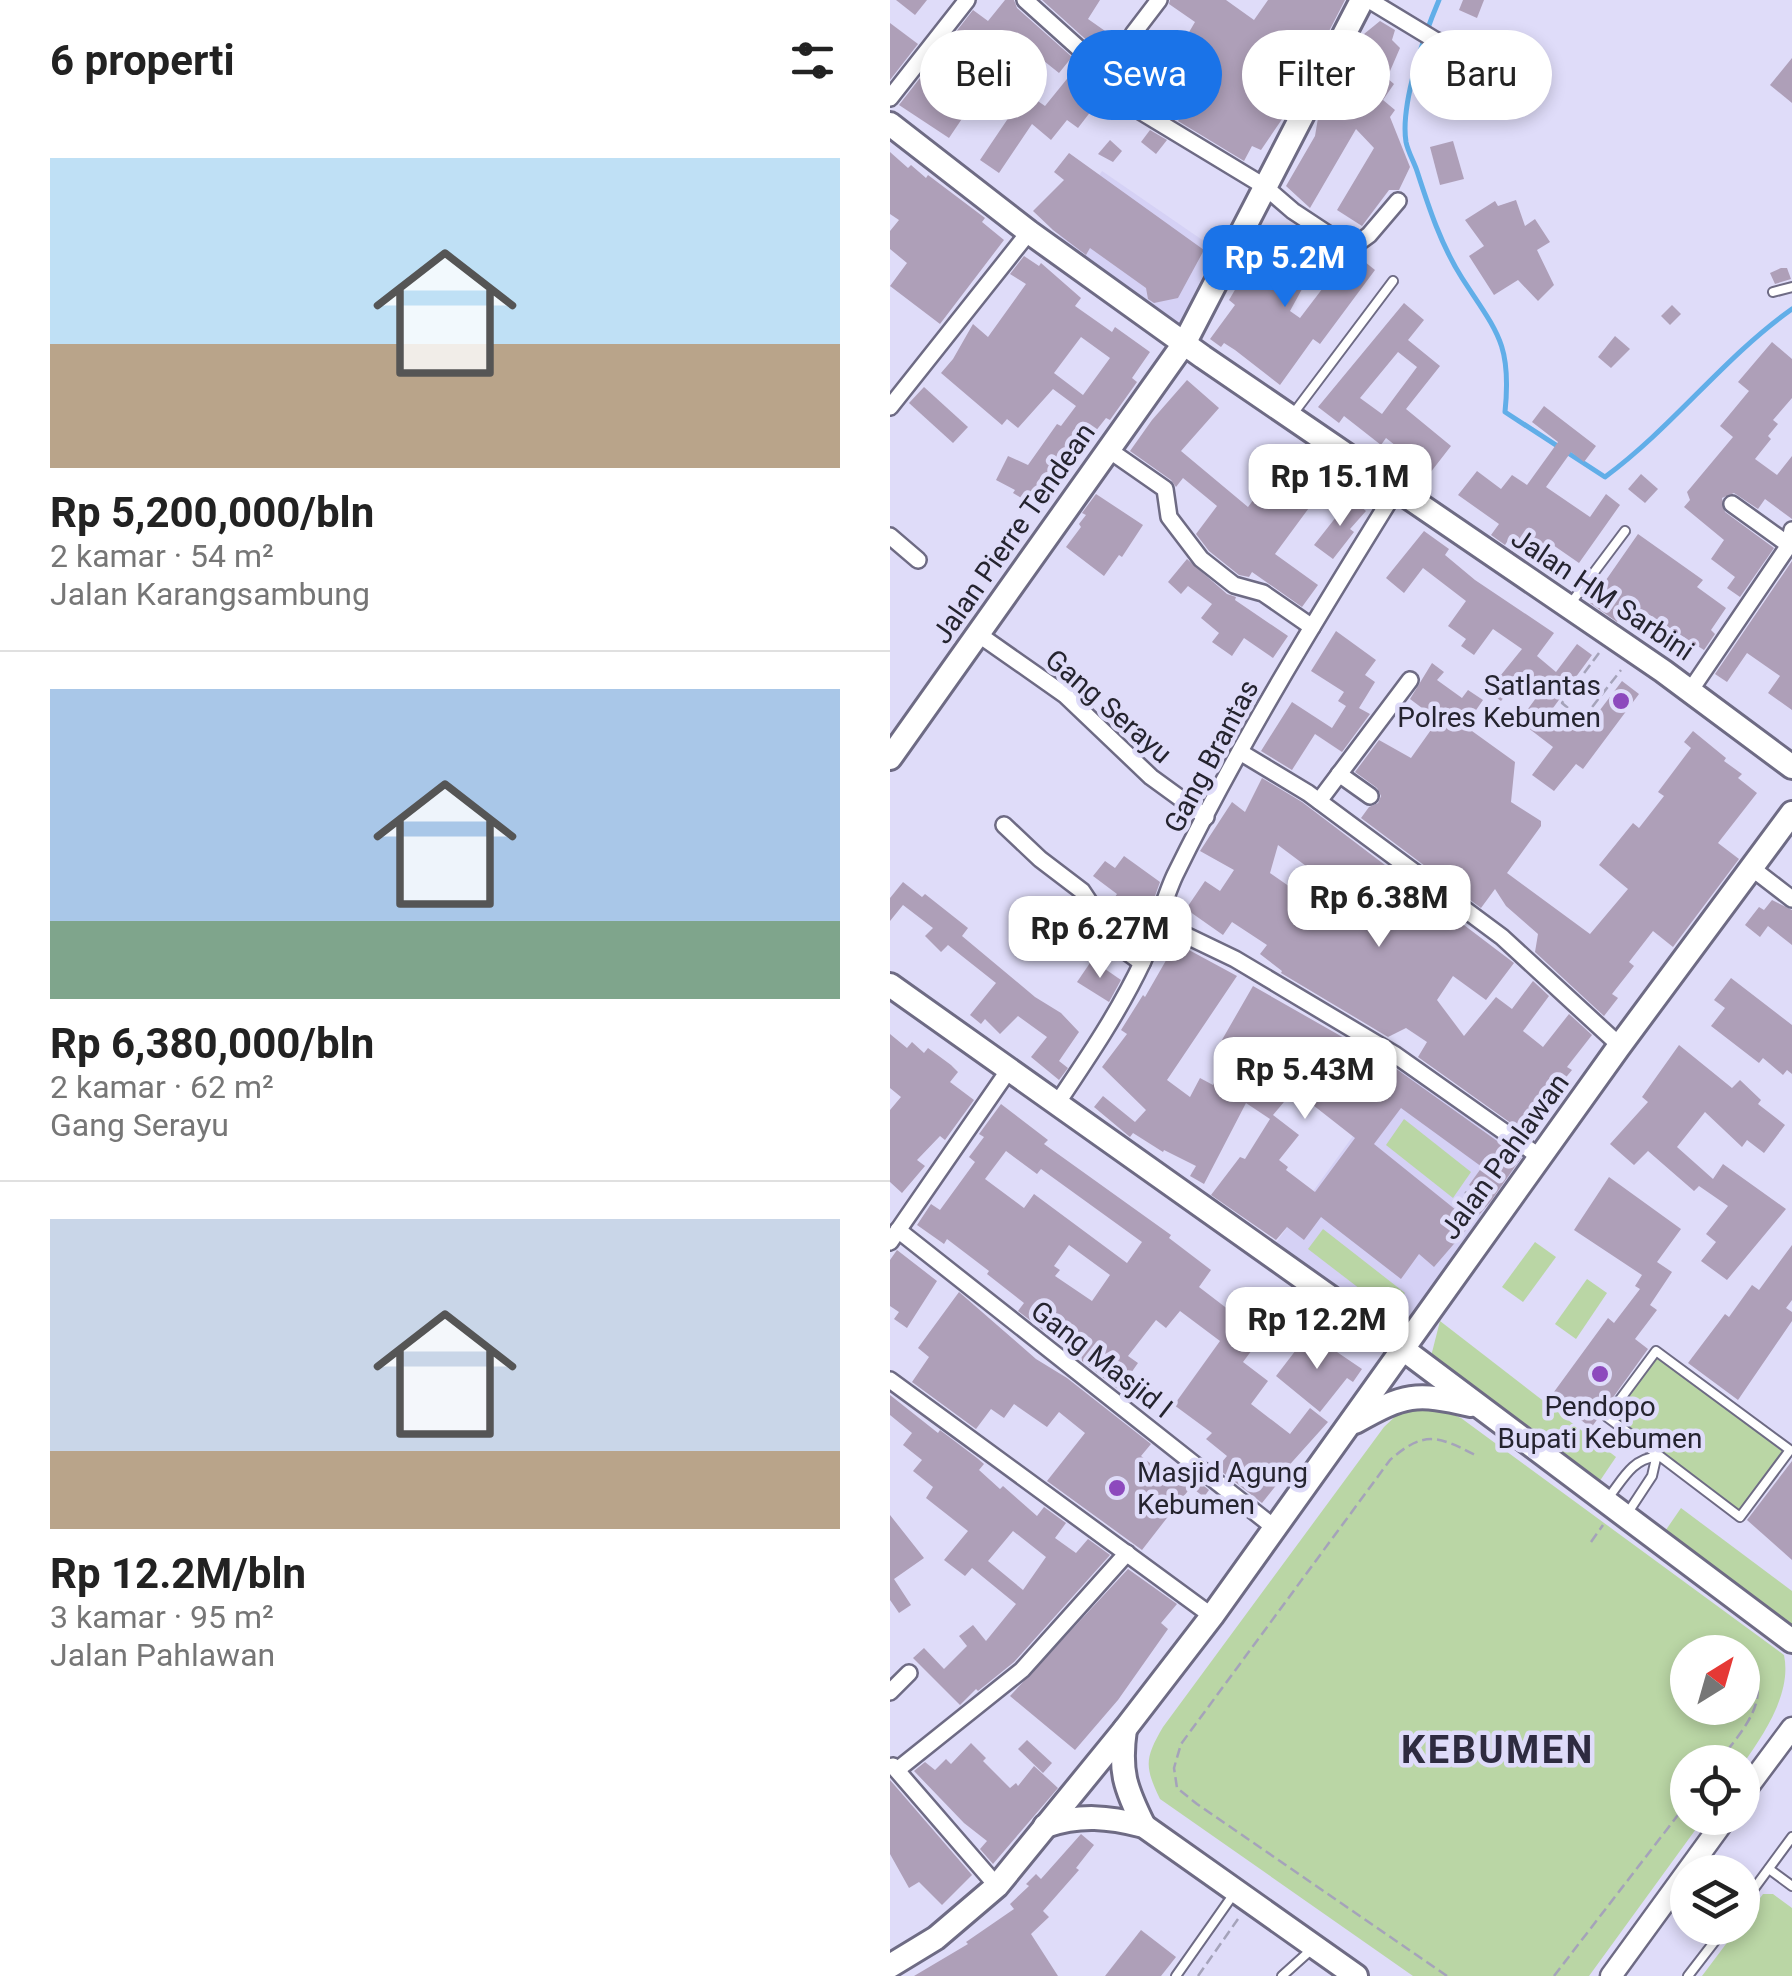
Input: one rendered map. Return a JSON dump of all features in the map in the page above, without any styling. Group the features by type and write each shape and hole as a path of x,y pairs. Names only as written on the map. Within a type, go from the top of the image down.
{"main road":[{"name":"Jalan Pierre Tendean","path":"890,758 1185,342 1264,186 1366,0"},
{"name":"Jalan HM Sarbini","path":"890,124 1029,232 1635,652 1792,767"},
{"name":"Jalan Pahlawan","path":"890,1966 936,1938 997,1886 1125,1729 1212,1616 1618,1048 1792,814"},
{"path":"890,985 1403,1349 1788,1642"},
{"path":"1426,1317 1428,1368"},
{"path":"1376,1332 1383,1378"},
{"path":"1348,1426 1412,1395 1480,1407"},
{"path":"1125,1729 1120,1760 1125,1788 1144,1826"},
{"path":"1045,1826 1072,1817 1107,1817 1144,1826 1356,1976"}],"street":[{"path":"890,98 967,0"},
{"path":"1024,0 1084,53 1116,97 1264,186 1343,244 1358,243 1369,235 1398,201"},
{"path":"1136,30 1159,0"},
{"path":"1366,0 1418,30"},
{"path":"890,408 896,387 1029,232"},
{"path":"1109,450 1165,489 1169,518 1201,559 1234,584 1263,593 1312,626"},
{"name":"Gang Brantas","path":"1056,1106 1105,1031 1142,963 1174,876 1240,752 1396,490"},
{"path":"1690,691 1790,537 1732,504"},
{"path":"890,536 918,560"},
{"name":"Gang Serayu","path":"978,634 1065,696 1151,777 1206,818"},
{"path":"1320,802 1410,680"},
{"path":"1240,752 1320,802 1522,954 1618,1048"},
{"path":"1339,774 1370,796"},
{"path":"1004,824 1040,859 1082,891 1090,903 1096,928 1142,963"},
{"path":"1753,869 1792,898"},
{"path":"1158,922 1234,959 1394,1054 1540,1157"},
{"path":"894,1236 1008,1072"},
{"name":"Gang Masjid I","path":"894,1236 1275,1528"},
{"path":"890,1380 1212,1616"},
{"path":"997,1886 894,1767 1022,1670 1127,1552"},
{"path":"890,1692 909,1673"},
{"path":"1760,1772 1792,1728"},
{"path":"1611,1976 1670,1902"}],"lane":[{"path":"1291,417 1393,281"},
{"path":"1773,292 1792,288"},
{"path":"1568,606 1625,531"},
{"path":"1606,1501 1634,1464 1656,1456 1740,1516 1790,1450 1656,1351 1607,1418 1656,1456"},
{"path":"1626,1516 1652,1476 1656,1456"},
{"path":"1760,1881 1792,1838"},
{"path":"1769,1869 1792,1886"},
{"path":"1176,1976 1243,1896"},
{"path":"1688,1976 1713,1945"},
{"path":"1282,1976 1315,1946"}],"path":[{"path":"1612,636 1562,704 1582,720 1635,652"},
{"path":"1448,1976 1197,1804 1177,1788 1174,1768 1182,1744 1390,1460 1410,1442 1432,1438 1475,1455"},
{"path":"1731,1745 1747,1725"},
{"path":"1554,1976 1670,1825"},
{"path":"1198,1976 1243,1896"}],"shaded area":[{"path":"1102,171 1227,257 1185,342 1052,248"},
{"path":"1405,1064 1536,1159 1401,1345 1270,1251"}],"green space":[{"path":"1404,1119 1471,1172 1453,1198 1386,1145"},
{"path":"1323,1229 1405,1293 1390,1312 1308,1249"},
{"path":"1535,1242 1556,1257 1523,1302 1502,1287"},
{"path":"1587,1279 1607,1293 1576,1339 1555,1324"},
{"path":"1440,1321 1616,1457 1593,1491 1428,1368"},
{"path":"1656,1351 1790,1450 1740,1517 1607,1418"},
{"path":"1435,1407 1461,1418 1757,1635 1670,1635 1670,1725 1760,1725 1760,1637 1784,1655 1780,1698 1755,1745 1670,1745 1670,1835 1692,1835 1677,1855 1670,1855 1670,1865 1589,1976 1413,1976 1160,1799 1151,1778 1150,1755 1163,1727 1384,1427 1402,1410"},
{"path":"1681,1508 1792,1591 1792,1633 1659,1540"},
{"path":"1773,1894 1792,1908 1792,1976 1702,1976 1725,1945 1760,1945 1760,1898"}],"building":[{"path":"896,0 927,0 915,15"},
{"path":"1005,0 1014,0 1017,8 1042,30 957,30 973,10 988,21"},
{"path":"1042,0 1100,0 1088,19 1104,30 1075,30"},
{"path":"1170,0 1226,0 1254,20 1268,0 1345,0 1330,30 1242,30 1242,120 1281,120 1261,150 1252,146 1244,161 1178,121 1222,120 1222,30 1190,30 1195,22 1169,4"},
{"path":"1463,0 1484,0 1477,18 1459,10"},
{"path":"1380,21 1395,30 1392,40 1400,48 1390,71 1390,30 1369,30"},
{"path":"890,23 918,44 890,80"},
{"path":"1047,35 1067,53 1067,63 1059,73 1047,63"},
{"path":"1792,58 1792,103 1770,85"},
{"path":"920,78 920,119 899,105"},
{"path":"1067,79 1067,120 1051,140 1032,124 999,173 980,160 1007,120 1047,120 1047,104"},
{"path":"1390,117 1410,167 1399,190 1389,190 1362,226 1337,210 1374,148 1356,129 1310,208 1286,186 1315,136 1318,120"},
{"path":"922,120 961,120 949,138"},
{"path":"1067,120 1084,120 1078,128"},
{"path":"1150,130 1167,140 1156,154 1141,142"},
{"path":"1110,140 1122,151 1113,162 1098,154"},
{"path":"1453,141 1464,179 1440,185 1430,147"},
{"path":"890,152 985,218 982,222 1004,240 940,324 890,286 907,263 890,249 890,231 899,220 890,214"},
{"path":"1069,153 1204,250 1178,298 1154,303 1148,299 1146,288 1090,248 1086,255 1033,211 1064,180 1054,172"},
{"path":"1516,200 1525,226 1535,219 1550,242 1537,250 1554,285 1538,301 1518,280 1494,295 1469,256 1484,246 1465,220 1495,201 1498,206"},
{"path":"1253,243 1287,263 1293,254 1313,269 1290,311 1300,318 1348,255 1355,254 1375,270 1320,344 1313,339 1280,385 1235,350 1210,339 1235,305 1229,300 1250,264 1244,261"},
{"path":"1024,256 1039,266 1041,263 1081,298 1075,306 1112,332 1115,327 1150,352 1132,378 1137,382 1110,420 1106,418 1064,469 1061,467 1036,507 996,480 1008,456 1028,465 1057,424 1061,426 1076,406 1053,389 1018,428 1007,419 1002,425 941,373 973,324 988,337 1026,284 1010,274","holes":["1081,337 1110,358 1083,395 1054,373"]},
{"path":"1787,268 1791,279 1775,284 1770,273"},
{"path":"1404,303 1424,320 1408,340 1440,366 1406,409 1451,446 1430,473 1386,438 1381,445 1344,416 1339,423 1318,407","holes":["1398,352 1417,367 1382,414 1360,398"]},
{"path":"1672,305 1681,314 1670,325 1661,316"},
{"path":"1615,336 1630,349 1611,368 1598,357"},
{"path":"1772,342 1792,359 1792,398 1773,420 1778,424 1755,459 1777,475 1792,456 1792,519 1765,499 1758,509 1734,493 1722,498 1725,512 1774,548 1740,597 1727,588 1735,577 1711,559 1724,540 1684,507 1690,500 1687,492 1733,437 1720,426 1749,391 1738,382"},
{"path":"1187,380 1219,408 1181,451 1248,507 1292,448 1331,478 1275,554 1318,585 1302,607 1252,572 1249,577 1239,575 1209,551 1196,534 1217,506 1183,478 1176,487 1130,451"},
{"path":"924,387 968,427 953,443 909,403"},
{"path":"1544,406 1596,446 1584,462 1571,452 1546,487 1590,517 1606,494 1620,505 1579,563 1553,545 1542,560 1510,537 1505,545 1491,535 1499,524 1458,495 1477,471 1501,489 1512,475 1527,485 1558,442 1532,422"},
{"path":"1641,474 1658,489 1645,503 1628,489"},
{"path":"1096,494 1143,525 1104,576 1066,547 1081,527 1086,515 1082,513"},
{"path":"1351,498 1366,511 1333,559 1314,545"},
{"path":"1424,531 1449,549 1445,555 1475,580 1554,633 1537,656 1556,672 1577,644 1592,655 1553,708 1584,731 1622,681 1639,694 1583,769 1576,764 1554,791 1532,775 1553,747 1519,721 1539,694 1519,678 1501,701 1488,691 1522,649 1493,629 1474,655 1461,646 1466,639 1448,626 1466,601 1423,568 1404,593 1386,578"},
{"path":"1638,534 1703,580 1697,587 1726,608 1711,630 1715,634 1704,650 1631,603 1617,622 1590,603"},
{"path":"1187,559 1227,594 1288,636 1273,658 1244,638 1232,656 1212,642 1219,633 1201,618 1212,604 1188,586 1181,594 1168,582"},
{"path":"1792,561 1792,710 1768,693 1780,676 1747,653 1727,682 1715,674"},
{"path":"1336,631 1376,660 1365,675 1375,682 1359,708 1370,714 1342,752 1315,734 1292,770 1261,751 1292,702 1332,728 1346,706 1338,701 1344,692 1311,671"},
{"path":"1432,663 1444,672 1437,680 1462,698 1468,690 1483,700 1465,726 1515,762 1511,802 1541,821 1507,873 1590,934 1628,889 1599,865 1633,823 1639,828 1664,796 1658,792 1691,748 1684,742 1693,731 1726,758 1724,761 1742,774 1738,778 1757,793 1718,843 1739,859 1673,947 1653,931 1629,962 1634,966 1612,994 1618,998 1604,1016 1535,952 1538,934 1506,906 1495,889 1481,908 1361,818 1381,796 1377,788 1355,772 1379,740 1411,758 1438,720 1410,699"},
{"path":"1262,778 1302,802 1514,963 1486,1000 1453,976 1437,1000 1464,1036 1496,997 1512,1009 1533,981 1549,996 1523,1031 1543,1047 1569,1014 1592,1035 1567,1067 1572,1070 1522,1131 1418,1057 1427,1042 1406,1028 1388,1037 1281,973 1260,954 1267,945 1232,922 1223,935 1186,909 1205,881 1220,891 1234,870 1200,851 1232,802 1245,812","holes":["1278,845 1306,866 1326,912 1270,873"]},
{"path":"1124,856 1160,882 1137,946 1105,920 1103,914 1117,894 1093,876 1105,861 1115,868"},
{"path":"903,882 968,928 962,936 1035,997 1061,1013 1079,1032 1059,1061 1068,1068 1059,1080 1031,1057 1047,1037 1018,1016 1000,1034 985,1019 981,1024 970,1015 996,983 948,945 941,952 925,936 933,928 903,905 890,921 890,898"},
{"path":"1772,900 1792,910 1792,945 1768,926 1760,937 1745,925 1759,907 1764,910"},
{"path":"1176,943 1237,976 1167,1080 1190,1097 1200,1078 1213,1085 1227,1059 1215,1052 1253,986 1388,1063 1521,1158 1491,1201 1434,1267 1419,1254 1401,1279 1321,1217 1304,1240 1287,1227 1276,1240 1211,1195 1240,1157 1245,1159 1270,1119 1246,1103 1204,1184 1190,1176 1196,1166 1133,1133 1130,1137 1094,1107 1103,1096 1135,1122 1146,1110 1102,1067 1127,1034 1121,1030","holes":["1284,1042 1310,1063 1290,1087 1355,1138 1315,1192 1279,1160 1299,1135 1273,1115 1289,1096 1260,1073","1401,1108 1482,1167 1456,1210 1374,1144"]},
{"path":"1092,960 1121,980 1109,1002 1077,982"},
{"path":"1731,978 1792,1025 1792,1074 1787,1070 1783,1075 1763,1058 1759,1063 1711,1026 1725,1008 1714,1000"},
{"path":"890,1034 907,1048 912,1042 924,1053 928,1048 951,1065 958,1072 950,1082 974,1100 945,1140 940,1136 917,1160 925,1166 902,1193 890,1182 890,1110 901,1097 890,1088"},
{"path":"1679,1045 1732,1088 1740,1080 1761,1100 1758,1104 1785,1125 1764,1153 1747,1140 1742,1147 1705,1112 1677,1147 1713,1179 1723,1164 1786,1209 1727,1280 1701,1261 1716,1242 1706,1234 1728,1206 1699,1186 1694,1191 1648,1151 1634,1165 1610,1144 1648,1102 1642,1097"},
{"path":"1001,1104 1048,1140 1044,1144 1171,1235 1169,1238 1211,1270 1199,1287 1229,1310 1243,1291 1281,1326 1267,1343 1261,1338 1243,1362 1268,1381 1251,1404 1290,1434 1310,1408 1328,1422 1284,1471 1262,1503 1217,1468 1227,1456 1206,1439 1212,1433 1174,1405 1220,1341 1180,1311 1166,1328 1156,1320 1128,1356 1138,1363 1119,1390 1082,1361 1081,1353 1059,1338 1057,1341 1018,1311 1024,1303 987,1274 989,1271 947,1239 944,1244 917,1225 931,1204 940,1210 975,1162 969,1157 984,1137 979,1134","holes":["1006,1151 1037,1174 1041,1169 1142,1242 1127,1263 1034,1194 1024,1208 985,1179","1069,1245 1110,1275 1092,1301 1055,1276 1060,1270 1054,1266"]},
{"path":"1609,1177 1681,1229 1657,1262 1672,1272 1650,1305 1657,1310 1635,1339 1648,1349 1591,1428 1551,1396 1608,1318 1614,1323 1640,1289 1635,1286 1642,1275 1574,1230"},
{"path":"1792,1245 1792,1300 1786,1308 1792,1312 1792,1321 1738,1400 1688,1363 1752,1285 1759,1290"},
{"path":"897,1250 937,1281 907,1328 894,1319 899,1312 890,1306 890,1260"},
{"path":"959,1292 1036,1359 1067,1378 1151,1444 1141,1456 1176,1484 1185,1471 1209,1490 1204,1497 1191,1487 1142,1550 1047,1481 1085,1433 1059,1412 1047,1427 1014,1404 1004,1418 991,1409 976,1429 912,1382 929,1357 918,1348"},
{"path":"1309,1333 1362,1369 1353,1382 1347,1378 1320,1412 1276,1376"},
{"path":"890,1395 977,1458 984,1464 979,1470 1037,1516 1044,1507 1066,1523 1055,1538 1076,1553 1088,1539 1110,1555 1014,1662 960,1705 913,1658 924,1648 944,1669 967,1646 959,1636 973,1625 986,1641 1016,1604 972,1568 965,1576 944,1560 968,1531 926,1498 933,1487 913,1471 922,1460 903,1445 912,1433 890,1415","holes":["1013,1531 1046,1557 1023,1590 988,1561"]},
{"path":"1792,1461 1792,1560 1747,1520"},
{"path":"890,1515 924,1558 894,1579 911,1605 899,1613 890,1600"},
{"path":"1128,1569 1177,1604 1161,1623 1168,1629 1118,1700 1075,1750 1010,1696"},
{"path":"1027,1740 1052,1763 1043,1773 1018,1749"},
{"path":"971,1743 1010,1788 1016,1783 1018,1786 1034,1766 1058,1788 993,1864 980,1849 987,1841 914,1771 925,1762 935,1770 946,1759 951,1764"},
{"path":"890,1780 972,1875 942,1905 919,1882 909,1888 890,1854"},
{"path":"1081,1834 1094,1845 1076,1868 1079,1870 1043,1911 1049,1917 1031,1934 1058,1976 914,1976 968,1944 1014,1909 1010,1904 1029,1886 1026,1884 1036,1874 1041,1879"},
{"path":"1141,1930 1176,1957 1161,1976 1105,1976"}],"waterway":[{"path":"1439,0 1410,90 1406,142 1448,253 1499,340 1506,370 1505,412 1605,477 1792,309"}],"place":[{"name":"Satlantas Polres Kebumen","path":"1621,701"},
{"name":"Pendopo Bupati Kebumen","path":"1600,1374"},
{"name":"Masjid Agung Kebumen","path":"1117,1488"}],"district":[{"name":"KEBUMEN","path":"1498,1750"}]}
